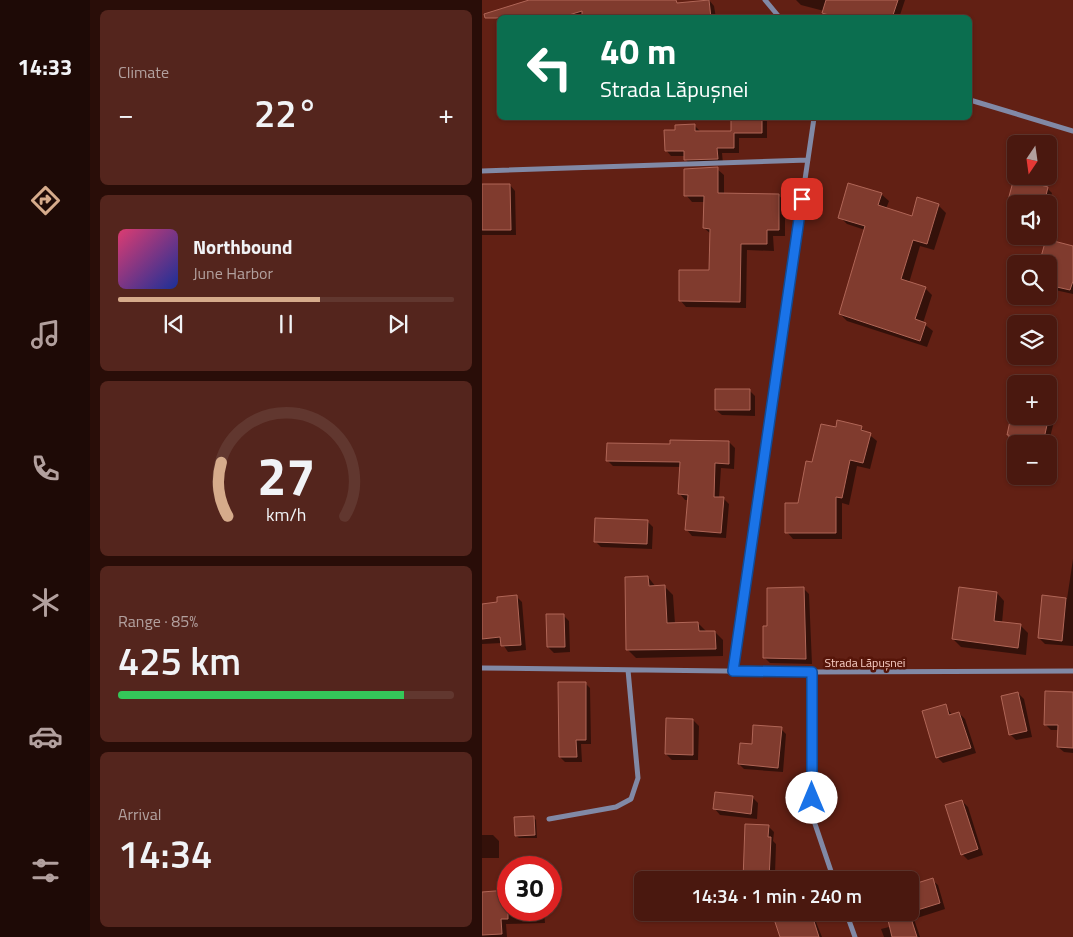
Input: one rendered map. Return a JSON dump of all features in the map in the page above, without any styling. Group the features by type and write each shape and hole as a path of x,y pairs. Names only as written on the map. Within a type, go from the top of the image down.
{"street":[{"path":"765,0 778,15"},
{"path":"972,101 1072,131"},
{"path":"733,671 814,120"},
{"path":"482,170 808,160"},
{"name":"Strada Lăpușnei","path":"482,668 812,672 1072,671"},
{"path":"549,819 616,808 631,799 638,778 628,670"},
{"path":"812,672 813,818 831,871"},
{"path":"849,921 855,937"}],"building":[{"path":"529,0 676,0 677,3 709,0 711,15 582,15 582,11 569,15 497,15 497,18 485,18 484,14"},
{"path":"826,0 898,0 893,15 829,15 822,13"},
{"path":"731,120 762,120 762,133 734,133 734,148 717,148 718,159 684,160 684,151 665,151 664,130 675,130 675,125 695,124 695,131 731,131"},
{"path":"718,167 718,193 779,194 779,230 767,230 767,244 741,244 740,302 679,301 679,270 709,270 710,229 703,228 704,196 684,196 684,169"},
{"path":"848,183 882,193 878,205 912,216 917,197 939,204 927,244 913,240 901,279 926,287 915,319 926,323 920,341 839,314 865,226 838,218"},
{"path":"482,184 510,184 511,230 482,230"},
{"path":"1012,185 1040,185 1048,187 1046,195 1009,195"},
{"path":"1057,242 1073,246 1073,281 1070,290 1057,287 1057,255 1042,255 1044,245 1057,245"},
{"path":"715,389 750,389 750,410 715,410"},
{"path":"837,420 862,426 861,430 871,433 863,463 850,460 842,498 836,497 836,533 785,533 785,503 798,503 806,461 812,462 821,424 836,427"},
{"path":"1009,425 1047,425 1045,435 1007,435"},
{"path":"670,440 729,441 729,464 715,463 714,497 724,497 721,533 685,530 688,495 678,494 680,462 606,461 607,443 670,444"},
{"path":"595,518 648,520 647,544 594,542"},
{"path":"648,576 649,586 665,585 667,623 698,622 699,631 715,631 716,649 626,650 625,577"},
{"path":"804,587 806,659 763,658 763,626 767,626 767,588"},
{"path":"959,587 997,592 994,621 1021,624 1018,648 952,639"},
{"path":"517,595 521,645 501,646 500,637 482,639 482,604 497,602 497,597"},
{"path":"1042,595 1066,598 1062,641 1038,638"},
{"path":"546,614 564,614 565,647 547,647"},
{"path":"558,682 586,682 586,740 576,740 577,757 559,757"},
{"path":"1045,691 1073,692 1073,748 1057,747 1058,725 1044,725"},
{"path":"1018,692 1027,731 1009,735 1001,696"},
{"path":"946,704 949,715 959,712 971,748 936,758 922,711"},
{"path":"666,718 693,719 693,755 665,754"},
{"path":"753,725 782,727 778,768 738,764 740,743 752,744"},
{"path":"715,792 753,796 751,814 713,809"},
{"path":"962,800 978,849 961,855 945,805"},
{"path":"534,816 535,835 515,836 514,817"},
{"path":"745,824 769,825 768,837 771,837 769,871 743,871"},
{"path":"933,878 940,903 919,910 919,882"},
{"path":"497,891 497,921 501,921 502,934 482,935 482,892"},
{"path":"775,921 814,921 819,937 780,937"},
{"path":"888,921 912,921 917,937 892,937"}],"route":[{"path":"802,199 733,671 812,672 812,798"}]}
